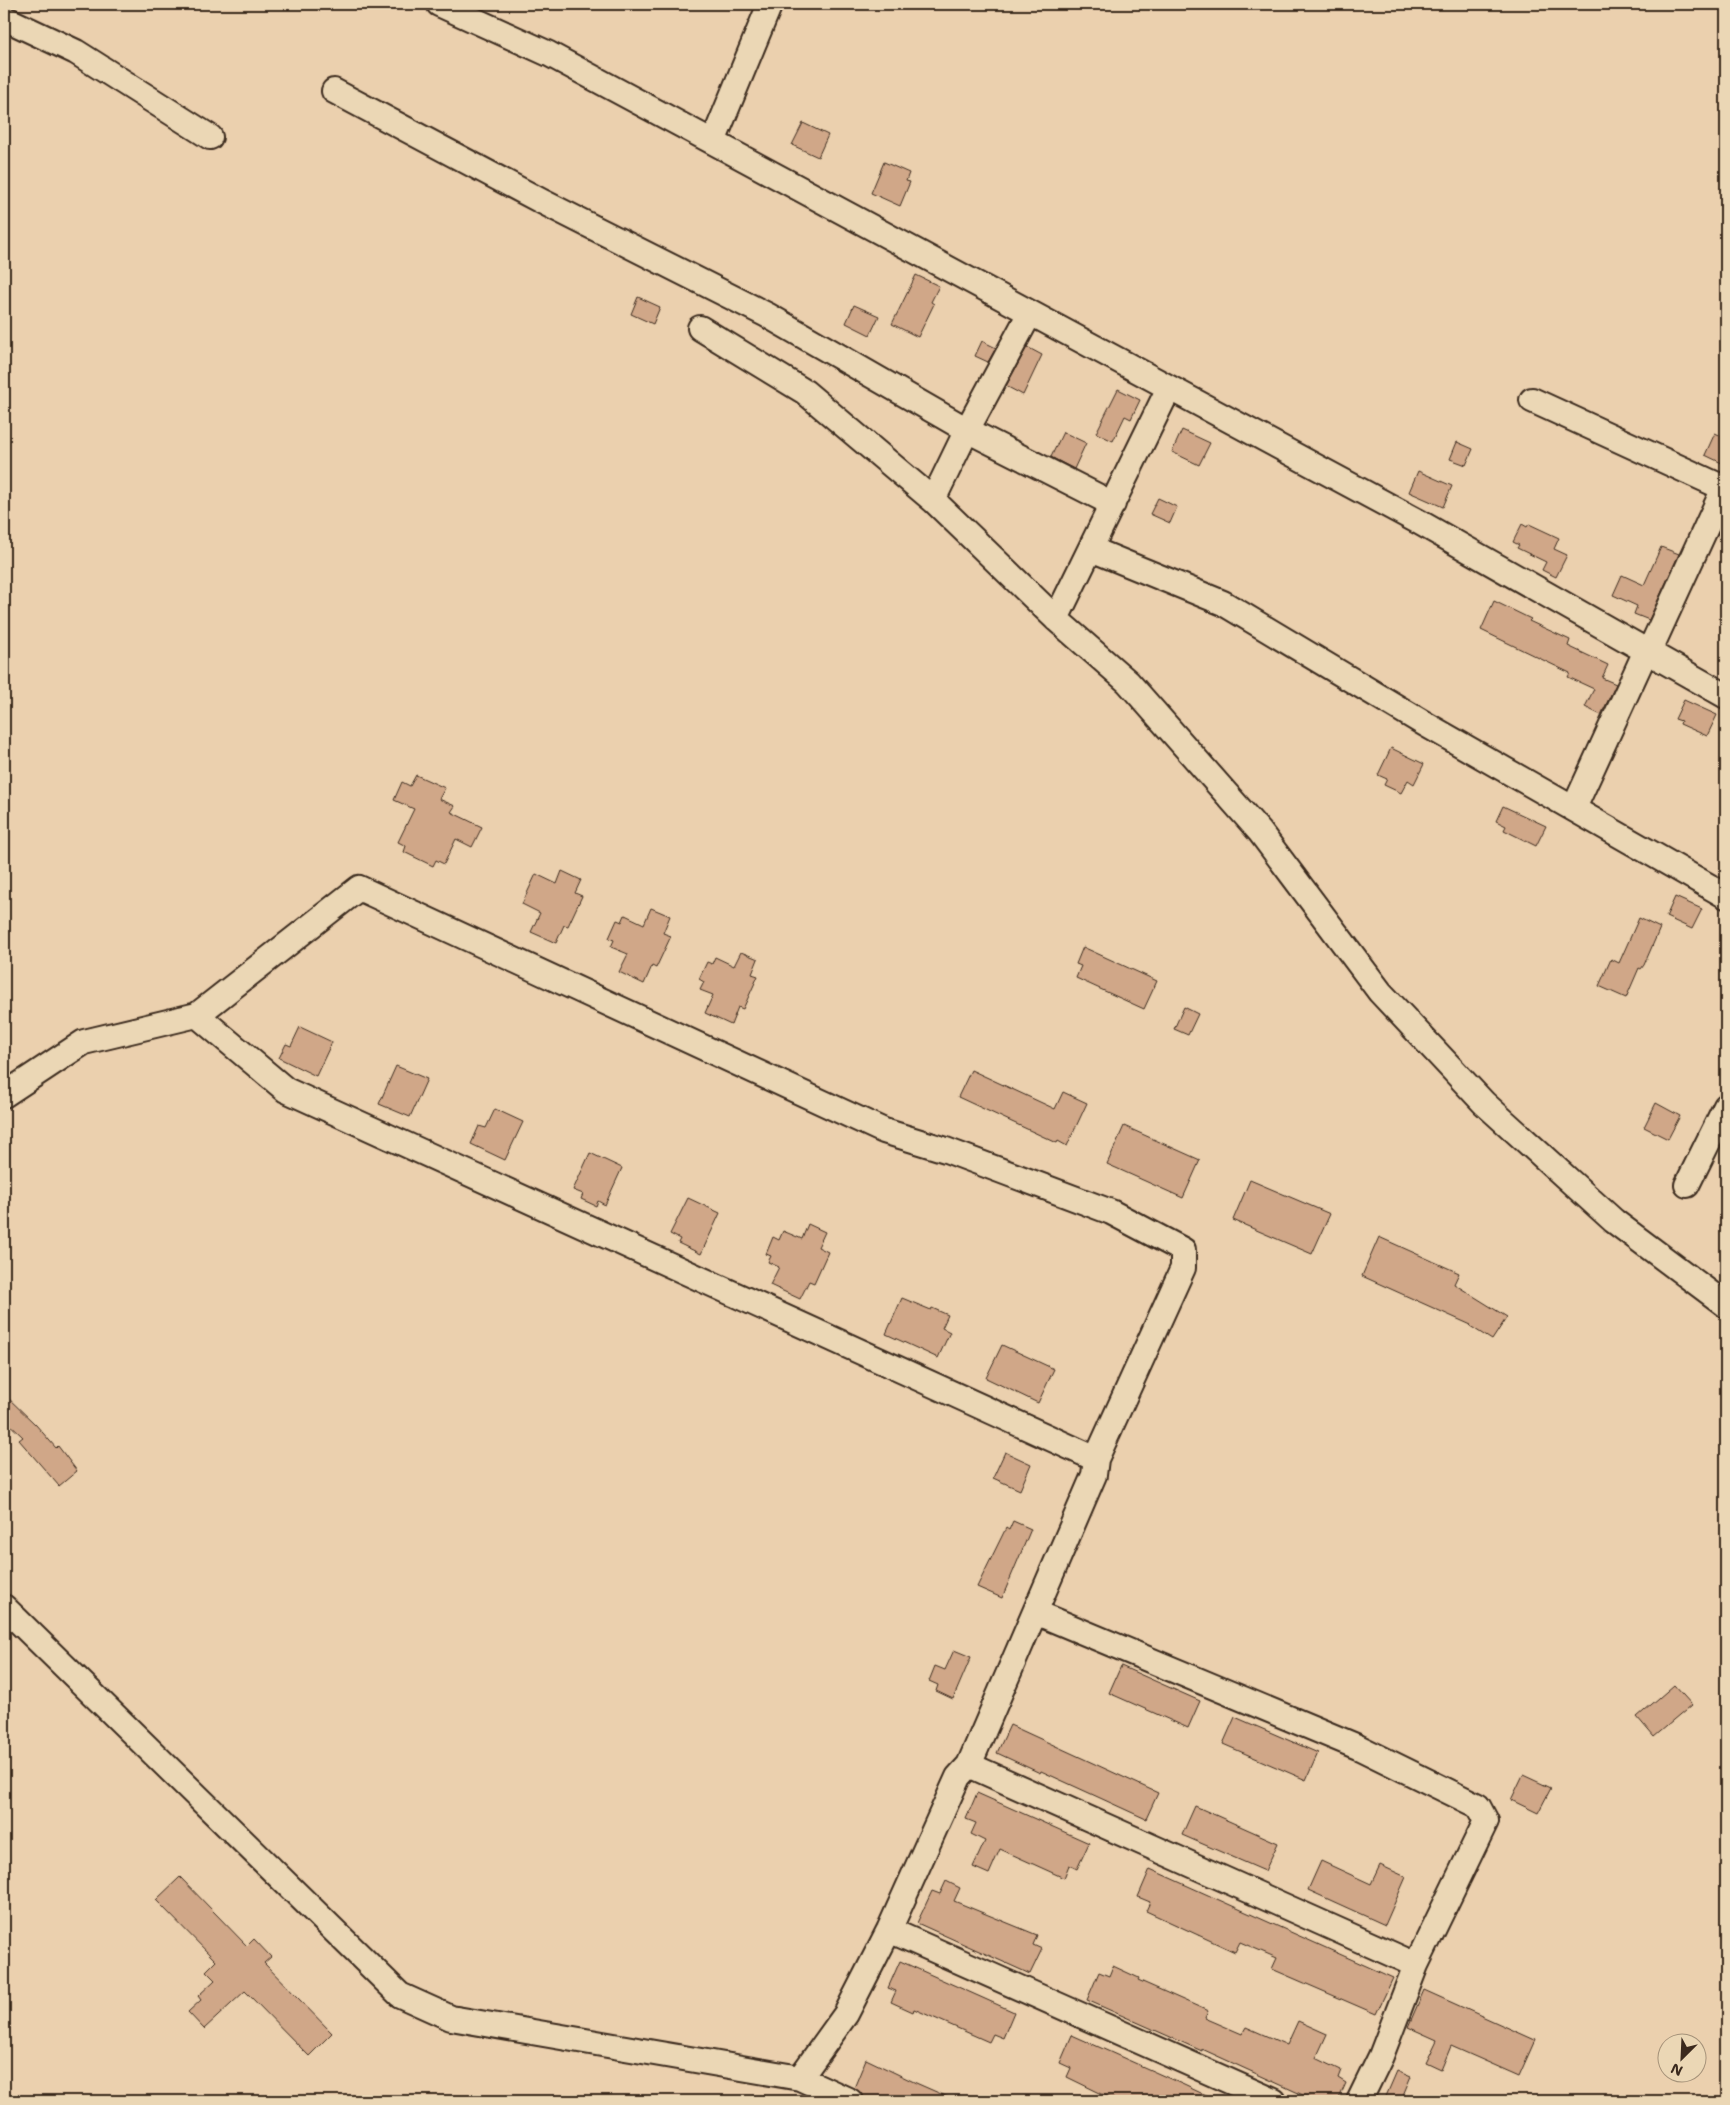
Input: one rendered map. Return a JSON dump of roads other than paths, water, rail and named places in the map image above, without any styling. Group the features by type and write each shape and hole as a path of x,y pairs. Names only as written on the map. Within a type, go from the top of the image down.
{"street":[{"path":"439,4 549,54 713,142 1419,522 1726,696"},
{"path":"713,142 770,4"},
{"path":"4,18 76,52 210,137"},
{"path":"334,92 541,201 767,315 967,430 1113,504"},
{"path":"933,500 967,430 1030,313"},
{"path":"700,328 806,392 933,500 1056,619 1128,682 1260,832 1380,992 1484,1103 1614,1221 1726,1305"},
{"path":"1056,619 1170,388"},
{"path":"1532,400 1726,487 1649,652 1645,653 1574,808"},
{"path":"1091,549 1223,603 1425,724 1726,896"},
{"path":"4,1095 84,1042 197,1015 359,888 884,1131 946,1150 1111,1212 1183,1250 1182,1268 1096,1459 1094,1475 969,1765 958,1776 889,1930 846,2014 800,2078"},
{"path":"197,1015 286,1090 1096,1459"},
{"path":"1688,1185 1726,1106"},
{"path":"4,1607 400,1996 450,2018 800,2078 850,2101"},
{"path":"1035,1612 1358,1747 1478,1806 1486,1821 1416,1965 1382,2056 1359,2101"},
{"path":"969,1765 1416,1965"},
{"path":"889,1930 1274,2101"}]}
